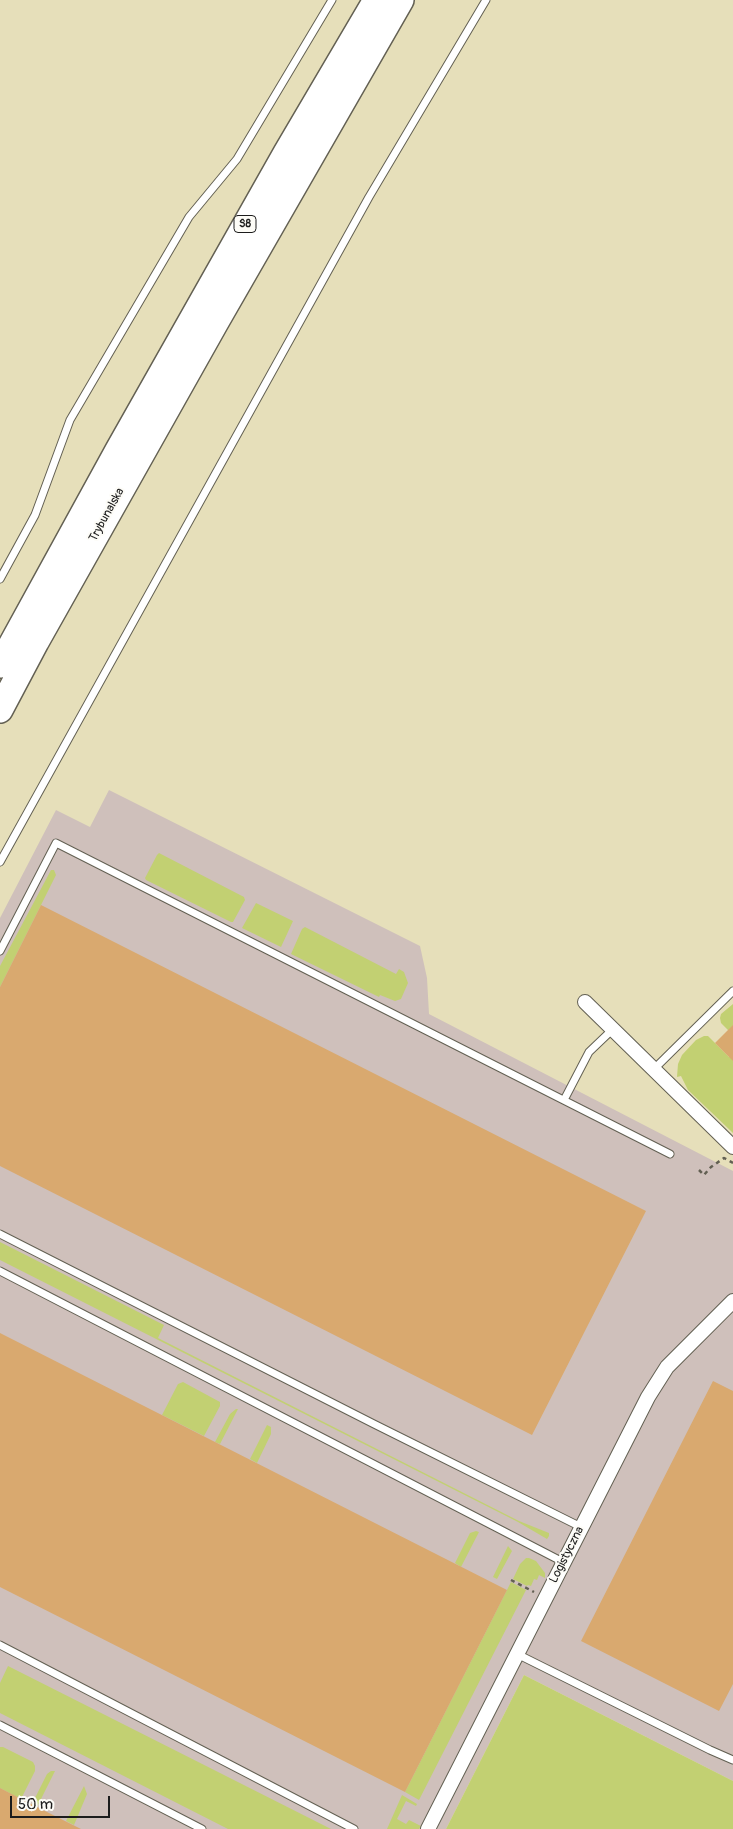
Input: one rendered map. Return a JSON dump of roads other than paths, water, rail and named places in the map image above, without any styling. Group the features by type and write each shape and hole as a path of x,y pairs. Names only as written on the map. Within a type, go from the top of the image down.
{"highway":[{"name":"Trybunalska","path":"0,664 118,450 286,153 376,0"},
{"name":"Trybunalska","path":"0,710 36,642 216,322 401,0"}],"street":[{"path":"585,1002 733,1147"},
{"name":"Logistyczna","path":"428,1829 630,1430 660,1377 676,1357 733,1301"}],"lane":[{"path":"0,580 36,515 70,420 189,217 237,159 332,0"},
{"path":"0,862 369,197 486,0"},
{"path":"0,951 56,843 670,1154"},
{"path":"654,1070 733,991"},
{"path":"564,1100 589,1052 612,1030"},
{"path":"0,1234 581,1527"},
{"path":"0,1271 563,1562"},
{"path":"0,1645 354,1829"},
{"path":"517,1654 733,1760"},
{"path":"0,1725 202,1829"}]}
